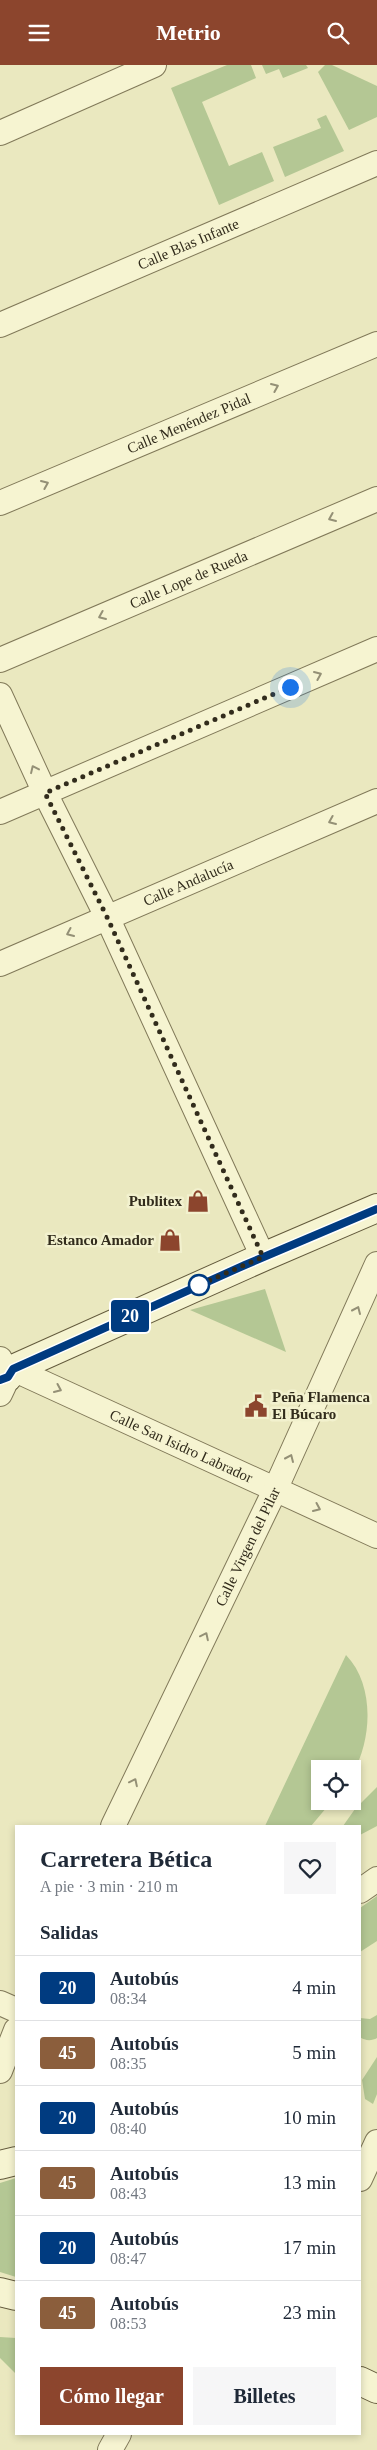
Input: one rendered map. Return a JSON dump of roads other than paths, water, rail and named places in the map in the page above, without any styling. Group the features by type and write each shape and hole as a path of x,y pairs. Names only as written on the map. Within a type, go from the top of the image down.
{"street":[{"path":"0,133 154,65"},
{"name":"Calle Blas Infante","path":"0,325 377,163"},
{"name":"Calle Menéndez Pidal","path":"0,503 377,343"},
{"name":"Calle Lope de Rueda","path":"0,660 377,499"},
{"path":"0,812 377,649"},
{"path":"0,695 45,793 107,917 263,1257"},
{"name":"Calle Andalucía","path":"0,964 377,801"},
{"path":"4,1376 263,1257 377,1209"},
{"name":"Calle Virgen del Pilar","path":"113,1825 275,1489 377,1264"},
{"name":"Calle San Isidro Labrador","path":"4,1376 275,1489 377,1536"},
{"path":"361,1890 377,1879"},
{"path":"0,2003 15,2010"},
{"path":"0,2071 15,2033"},
{"path":"361,2177 376,2145"},
{"path":"0,2165 15,2161"},
{"path":"0,2293 15,2296"},
{"path":"361,2381 377,2389"},
{"path":"110,2450 118,2435"}],"place":[{"name":"Publitex","path":"198,1201"},
{"name":"Estanco Amador","path":"170,1240"},
{"name":"Peña Flamenca El Búcaro","path":"256,1406"}]}
